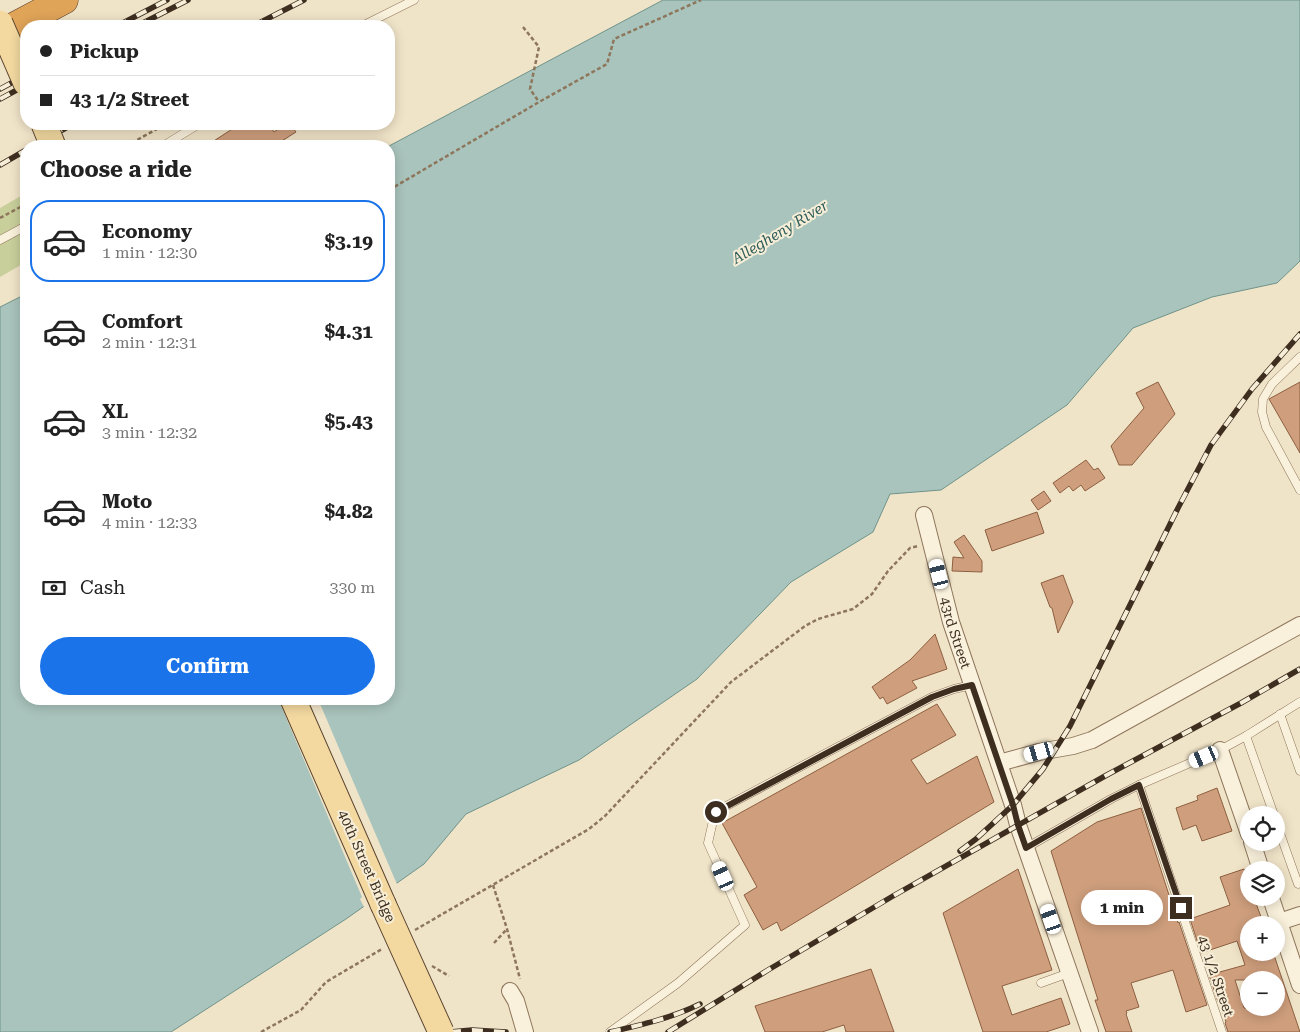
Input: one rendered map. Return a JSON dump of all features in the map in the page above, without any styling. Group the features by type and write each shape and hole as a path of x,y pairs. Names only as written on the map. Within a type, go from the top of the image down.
{"highway":[{"path":"26,20 64,0"},
{"path":"0,34 20,23"}],"main road":[{"path":"0,22 20,70"},
{"name":"40th Street Bridge","path":"296,705 441,1032"}],"street":[{"name":"43rd Street","path":"924,516 951,622 1026,848 1090,1032"},
{"path":"999,763 1092,740 1300,625"},
{"path":"1220,750 1240,808"},
{"path":"1285,920 1300,916"},
{"path":"1285,940 1300,985"},
{"path":"516,988 516,1001 525,1032"}],"lane":[{"path":"374,20 414,0"},
{"path":"173,140 189,130"},
{"path":"0,240 20,229"},
{"path":"1300,356 1272,384 1263,399 1262,412 1266,427 1300,490"},
{"path":"610,1032 678,983 745,925 708,843 716,812 932,697 972,685"},
{"path":"1026,848 1111,799 1220,750 1300,702"},
{"path":"1280,714 1300,770"},
{"path":"1246,736 1271,806"},
{"name":"43 1/2 Street","path":"1139,785 1222,1032"},
{"path":"1285,847 1298,884 1300,883"},
{"path":"1041,982 1069,973"}],"path":[{"path":"395,186 607,64 614,39 701,0"},
{"path":"523,27 539,48 530,89 539,102"},
{"path":"137,140 155,130"},
{"path":"0,218 20,207"},
{"path":"408,934 590,829 605,816 731,682 805,626 818,619 853,609 872,594 888,571 910,548"},
{"path":"493,885 507,929 516,988"},
{"path":"494,943 507,929"},
{"path":"261,1032 301,1010 326,982 383,948"}],"green space":[{"path":"20,196 20,265 0,277 0,208"}],"water":[{"name":"Allegheny River","path":"663,0 1300,0 1300,261 1277,283 1212,297 1133,328 1067,405 941,490 890,494 873,532 791,582 697,679 579,760 466,814 424,864 346,919 171,1032 0,1032 0,307 20,297 20,705 395,705 395,143"}],"pier":[{"path":"281,705 321,705 398,886 365,909 360,899 362,897"}],"building":[{"path":"231,130 273,130 274,132 277,130 294,130 296,132 283,140 215,140"},
{"path":"1158,382 1175,414 1132,465 1119,465 1111,446 1144,408 1136,393"},
{"path":"1300,382 1300,453 1269,399"},
{"path":"1086,460 1094,470 1098,468 1105,478 1085,491 1081,485 1073,491 1069,486 1060,493 1053,483"},
{"path":"1044,491 1051,501 1038,510 1031,500"},
{"path":"1037,512 1044,533 992,551 985,530"},
{"path":"964,535 982,561 982,572 952,571 953,557 964,558 954,542"},
{"path":"1063,575 1073,602 1058,633 1052,608 1041,583"},
{"path":"935,634 947,669 912,681 917,688 887,704 883,697 880,699 872,687 910,660"},
{"path":"937,704 956,735 911,760 927,784 977,756 994,802 781,931 777,922 763,930 744,895 757,887 722,823"},
{"path":"1217,788 1232,831 1202,841 1196,825 1183,830 1176,808 1198,800 1197,796"},
{"path":"1141,808 1207,1005 1186,1012 1173,970 1131,983 1139,1007 1126,1011 1132,1032 1106,1032 1095,1000 1098,1000 1051,851 1097,822"},
{"path":"1018,869 1052,970 1002,986 1012,1015 1061,998 1070,1024 1046,1032 983,1032 943,913"},
{"path":"1240,870 1240,906 1257,906 1261,916 1240,916 1240,950 1237,941 1201,953 1190,919 1230,905 1220,877"},
{"path":"1244,961 1276,961 1279,971 1240,971 1240,980 1235,980 1240,996 1240,1016 1285,1016 1285,988 1300,1032 1228,1032 1209,975 1245,965"},
{"path":"871,969 894,1032 846,1032 844,1025 822,1032 765,1032 755,1006"}],"railway":[{"path":"129,20 167,0"},
{"path":"149,20 188,0"},
{"path":"265,20 304,0"},
{"path":"0,89 20,78"},
{"path":"0,99 20,88"},
{"path":"44,140 62,130"},
{"path":"0,165 20,153"},
{"path":"960,851 1013,805 1043,769 1070,726 1211,445 1252,389 1300,334"},
{"path":"668,1032 893,896 1105,776 1300,669"},
{"path":"610,1032 645,1024 700,1004"},
{"path":"450,1032 472,1030 506,1032"}],"route":[{"path":"716,812 932,697 972,685 1026,848 1139,785 1181,908"}]}
